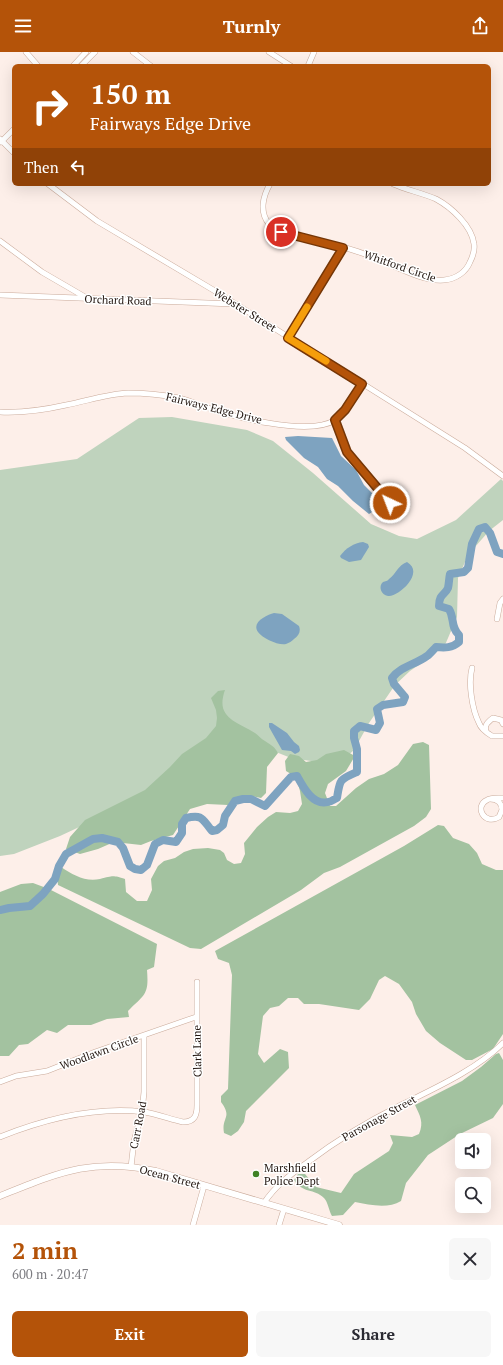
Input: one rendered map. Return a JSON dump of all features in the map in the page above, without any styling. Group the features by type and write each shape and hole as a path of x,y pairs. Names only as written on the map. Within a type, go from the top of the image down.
{"main road":[{"name":"Ocean Street","path":"0,1196 77,1168 105,1165 131,1167 156,1171 339,1225"}],"street":[{"path":"26,52 36,64"},
{"path":"75,64 86,52"},
{"path":"83,64 95,52"},
{"path":"133,52 148,64"},
{"path":"269,52 288,64"},
{"path":"309,64 314,52"},
{"path":"12,131 1,141 12,151"},
{"name":"Webster Street","path":"51,186 97,221 235,304 465,448 503,476"},
{"name":"Whitford Circle","path":"269,186 264,194 263,206 265,217 272,227 286,234 370,256 433,280 446,280 453,278 464,271 473,257 474,246 471,235 464,223 444,204 435,199 399,186"},
{"path":"0,241 42,272 88,299"},
{"path":"288,338 343,248"},
{"name":"Orchard Road","path":"0,295 235,304"},
{"path":"362,384 345,410 335,420 347,452 390,503"},
{"name":"Fairways Edge Drive","path":"0,412 41,410 100,397 127,393 139,393 161,395 180,399 259,421 307,427 317,426 335,420"},
{"path":"497,619 500,603 503,599"},
{"path":"472,668 470,685 479,724 492,736 503,736"},
{"path":"486,731 486,723 493,718 501,720 503,724"},
{"path":"490,798 498,800 502,807 500,815 494,820 486,818 481,811 483,803 490,798 503,798"},
{"name":"Clark Lane","path":"142,1112 183,1122 193,1119 197,1113 197,982"},
{"name":"Woodlawn Circle","path":"0,1082 16,1076 47,1071 95,1052 196,1017"},
{"name":"Carr Road","path":"131,1167 134,1140 142,1112 144,1092 144,1036"},
{"name":"Parsonage Street","path":"264,1203 276,1187 328,1146 367,1123 452,1079 491,1053 503,1043"},
{"path":"0,1137 26,1127 65,1116 105,1111 142,1112"},
{"path":"193,1225 204,1186"},
{"path":"279,1225 284,1209"}],"green space":[{"path":"172,417 247,430 273,441 313,473 371,524 399,536 417,539 456,520 501,479 503,481 503,520 489,531 468,555 458,578 457,617 445,645 410,671 395,685 369,723 354,750 345,758 324,763 291,758 266,748 150,794 60,836 14,854 0,856 0,470 77,459 139,418"},
{"path":"225,690 223,707 229,718 255,733 276,749 278,753 267,767 266,793 261,798 246,795 228,805 207,804 190,809 173,835 141,845 114,842 98,849 80,854 66,849 70,837 85,820 145,790 182,754 206,738 216,726 217,718 216,710 211,698 218,691"},
{"path":"423,742 429,745 431,809 426,817 414,826 340,867 324,873 301,890 201,949 190,948 58,885 57,875 61,867 75,875 89,880 112,876 125,879 126,892 137,901 147,901 152,890 151,879 158,866 164,861 175,858 184,852 193,849 208,848 220,850 224,853 227,860 234,864 241,863 245,854 244,843 257,827 276,812 290,813 298,811 302,804 296,777 286,771 285,761 290,754 299,756 306,762 317,760 326,754 344,750 355,756 346,771 328,784 325,793 330,806 336,806 356,788 369,779 384,774 398,765 413,744"},
{"path":"438,825 444,826 453,838 469,844 477,853 482,864 496,870 503,870 503,1034 493,1049 472,1060 466,1060 440,1043 426,1031 416,1014 412,1002 399,984 385,976 379,980 370,999 359,1010 319,1004 304,1004 298,998 288,998 279,1006 270,1008 263,1016 258,1054 264,1063 280,1049 288,1052 289,1068 246,1111 244,1122 238,1131 231,1136 224,1133 226,1111 221,1102 221,1096 228,1089 232,975 229,963 218,959 215,951 404,846"},
{"path":"33,883 49,889 157,944 154,967 147,970 147,985 145,994 128,1011 129,1017 107,1019 91,1025 68,1025 57,1033 47,1030 28,1044 19,1045 9,1056 0,1056 0,892 21,884"},
{"path":"499,1053 503,1060 503,1104 493,1118 462,1133 455,1133 455,1137 428,1155 406,1183 401,1201 385,1206 355,1202 343,1215 332,1216 324,1198 301,1187 294,1180 298,1174 305,1174 316,1187 341,1193 354,1174 389,1151 393,1143 390,1135 412,1137 419,1134 421,1122 415,1105 462,1081"}],"water":[{"path":"298,436 332,438 341,456 356,470 364,485 380,501 381,507 369,514 338,486 327,479 318,467 304,458 286,440 285,437"},
{"path":"363,542 368,544 369,547 361,560 349,562 341,558 340,556 342,553 348,548 356,543"},
{"path":"407,562 412,567 413,572 412,578 408,584 392,596 384,594 382,592 381,584 389,580 401,565"},
{"path":"274,613 282,614 299,626 300,632 296,638 287,644 279,644 263,637 256,628 258,622"},
{"path":"269,723 272,723 287,733 299,746 299,752 295,754 291,751 282,750 269,727"}],"waterway":[{"path":"0,910 30,906 43,894 55,879 59,866 66,854 93,839 102,838 118,842 123,848 130,866 141,870 147,865 155,844 163,840 176,842 182,833 182,824 186,818 202,818 212,831 217,830 223,825 225,816 235,801 251,799 265,806 291,777 297,776 309,795 318,801 329,802 337,798 341,781 357,772 357,749 354,731 360,726 376,730 380,723 377,709 383,705 403,702 405,697 394,684 392,678 404,668 427,656 436,647 448,647 459,642 459,635 454,629 451,613 449,609 439,606 439,602 448,588 450,574 464,572 468,568 472,544 479,529 485,527 490,533 497,552 503,554"}],"slow traffic":[{"path":"307,307 288,338 326,361"}],"place":[{"name":"Marshfield Police Dept","path":"256,1174"}],"route":[{"path":"281,232 343,248 288,338 362,384 352,401 335,420 347,452 390,503"}]}
